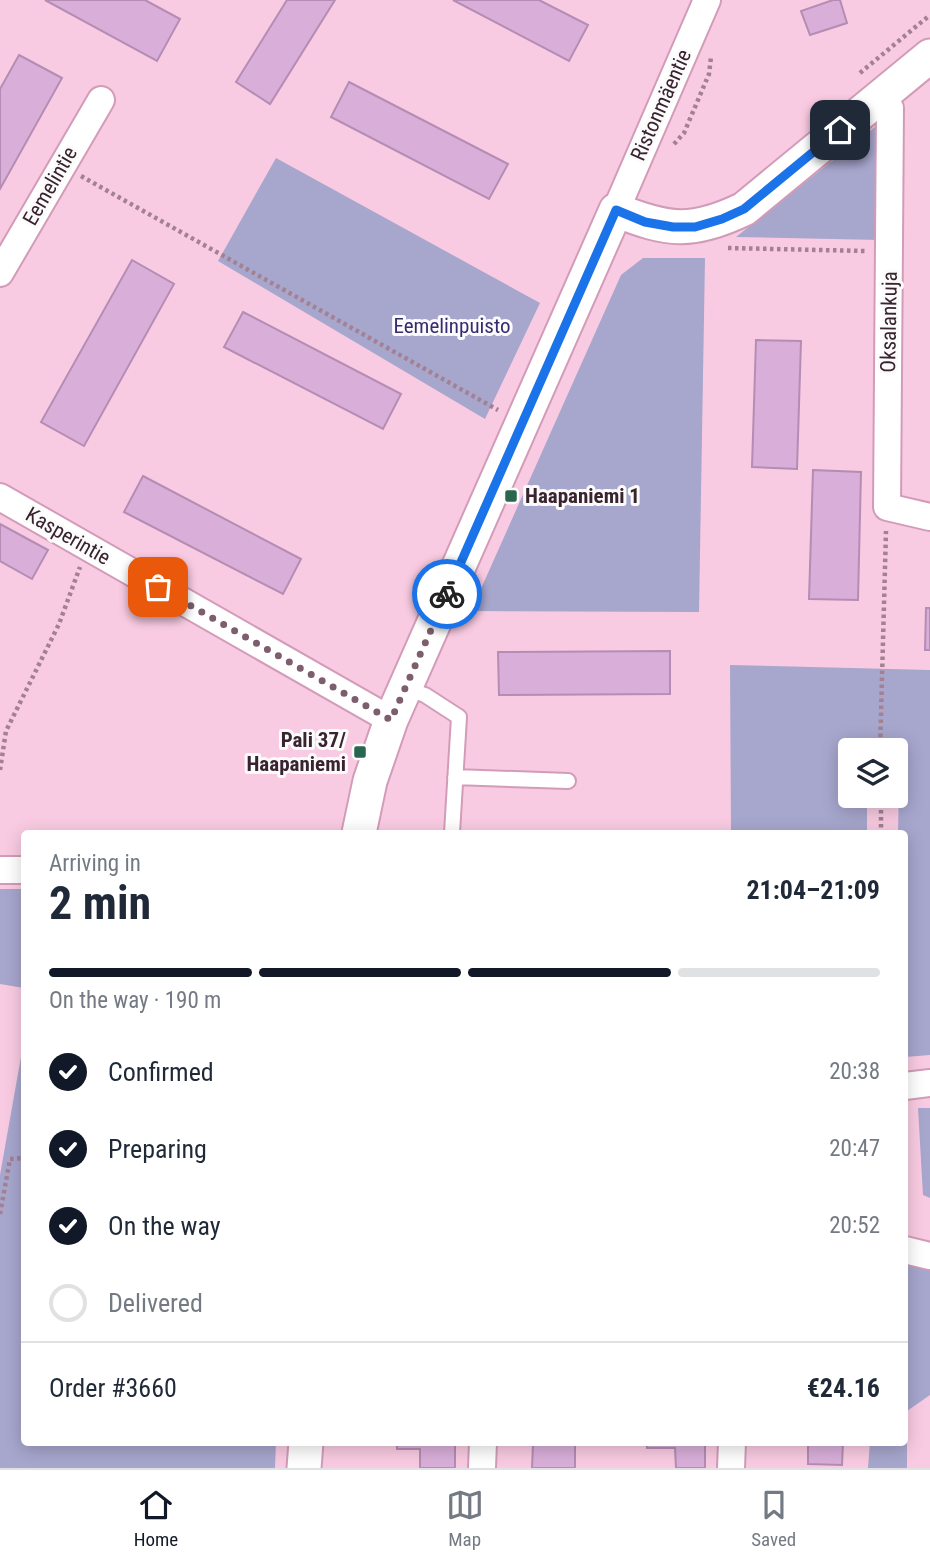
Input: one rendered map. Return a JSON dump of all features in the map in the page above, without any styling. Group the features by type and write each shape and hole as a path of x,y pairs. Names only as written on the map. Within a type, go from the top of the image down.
{"street":[{"name":"Ristonmäentie","path":"616,210 707,0"},
{"path":"360,830 370,781 391,720 616,210 645,222 673,227 695,227 744,209 930,55"},
{"name":"Oksalankuja","path":"882,95 890,108 887,507"},
{"name":"Eemelintie","path":"0,273 101,100"},
{"name":"Kasperintie","path":"0,497 391,720"},
{"path":"887,507 930,517"},
{"path":"0,870 21,870"},
{"path":"908,1086 930,1083"},
{"path":"908,1251 930,1256"},
{"path":"304,1468 306,1446"},
{"path":"482,1468 483,1446"},
{"path":"732,1446 732,1468"}],"lane":[{"path":"405,688 425,695 459,717 452,830"},
{"path":"455,777 568,781"}],"path":[{"path":"61,165 503,412"},
{"path":"716,247 890,251"},
{"path":"880,738 887,507"},
{"path":"0,770 6,731 59,624 88,547"},
{"path":"881,808 881,830"},
{"path":"0,1214 10,1159 21,1158"}],"green space":[{"path":"880,123 879,240 736,237"},
{"name":"Eemelinpuisto","path":"276,158 540,303 485,419 218,261"},
{"path":"643,258 705,258 699,612 471,611 621,275"},
{"path":"730,665 930,670 930,1055 908,1057 908,830 898,830 899,808 908,808 908,738 838,738 838,808 867,808 867,830 731,830"},
{"path":"0,889 21,889 21,988 0,984"},
{"path":"21,1057 21,1446 276,1446 275,1468 0,1468 0,1175"},
{"path":"918,1108 930,1108 930,1198 923,1195"},
{"path":"908,1264 930,1267 930,1395 908,1410"},
{"path":"870,1446 907,1446 907,1468 868,1468"}],"building":[{"path":"45,0 145,0 180,19 157,61"},
{"path":"287,0 335,0 270,104 236,82"},
{"path":"453,0 539,0 588,25 569,61"},
{"path":"840,0 847,23 810,35 801,11"},
{"path":"19,55 62,78 0,189 0,89"},
{"path":"349,82 508,164 489,199 331,117"},
{"path":"132,260 174,284 84,446 41,422"},
{"path":"243,312 401,394 383,429 224,347"},
{"path":"756,340 801,341 797,469 752,467"},
{"path":"813,470 861,472 858,600 809,599"},
{"path":"143,476 301,559 283,594 124,512"},
{"path":"0,524 48,550 32,579 0,561"},
{"path":"926,608 930,608 930,650 925,650"},
{"path":"670,651 670,694 499,695 498,652"},
{"path":"397,1446 455,1446 455,1468 420,1468 420,1449 397,1449"},
{"path":"533,1446 575,1446 575,1468 532,1468"},
{"path":"705,1446 705,1468 676,1468 675,1448 647,1448"},
{"path":"808,1446 843,1446 842,1465 808,1464"}],"way so far":[{"path":"158,587 391,720 447,594"}],"place":[{"name":"Haapaniemi 1","path":"511,496"},
{"name":"Pali 37/ Haapaniemi","path":"360,752"}],"route":[{"path":"447,594 616,210 645,222 673,227 695,227 722,219 744,209 840,130"}]}
